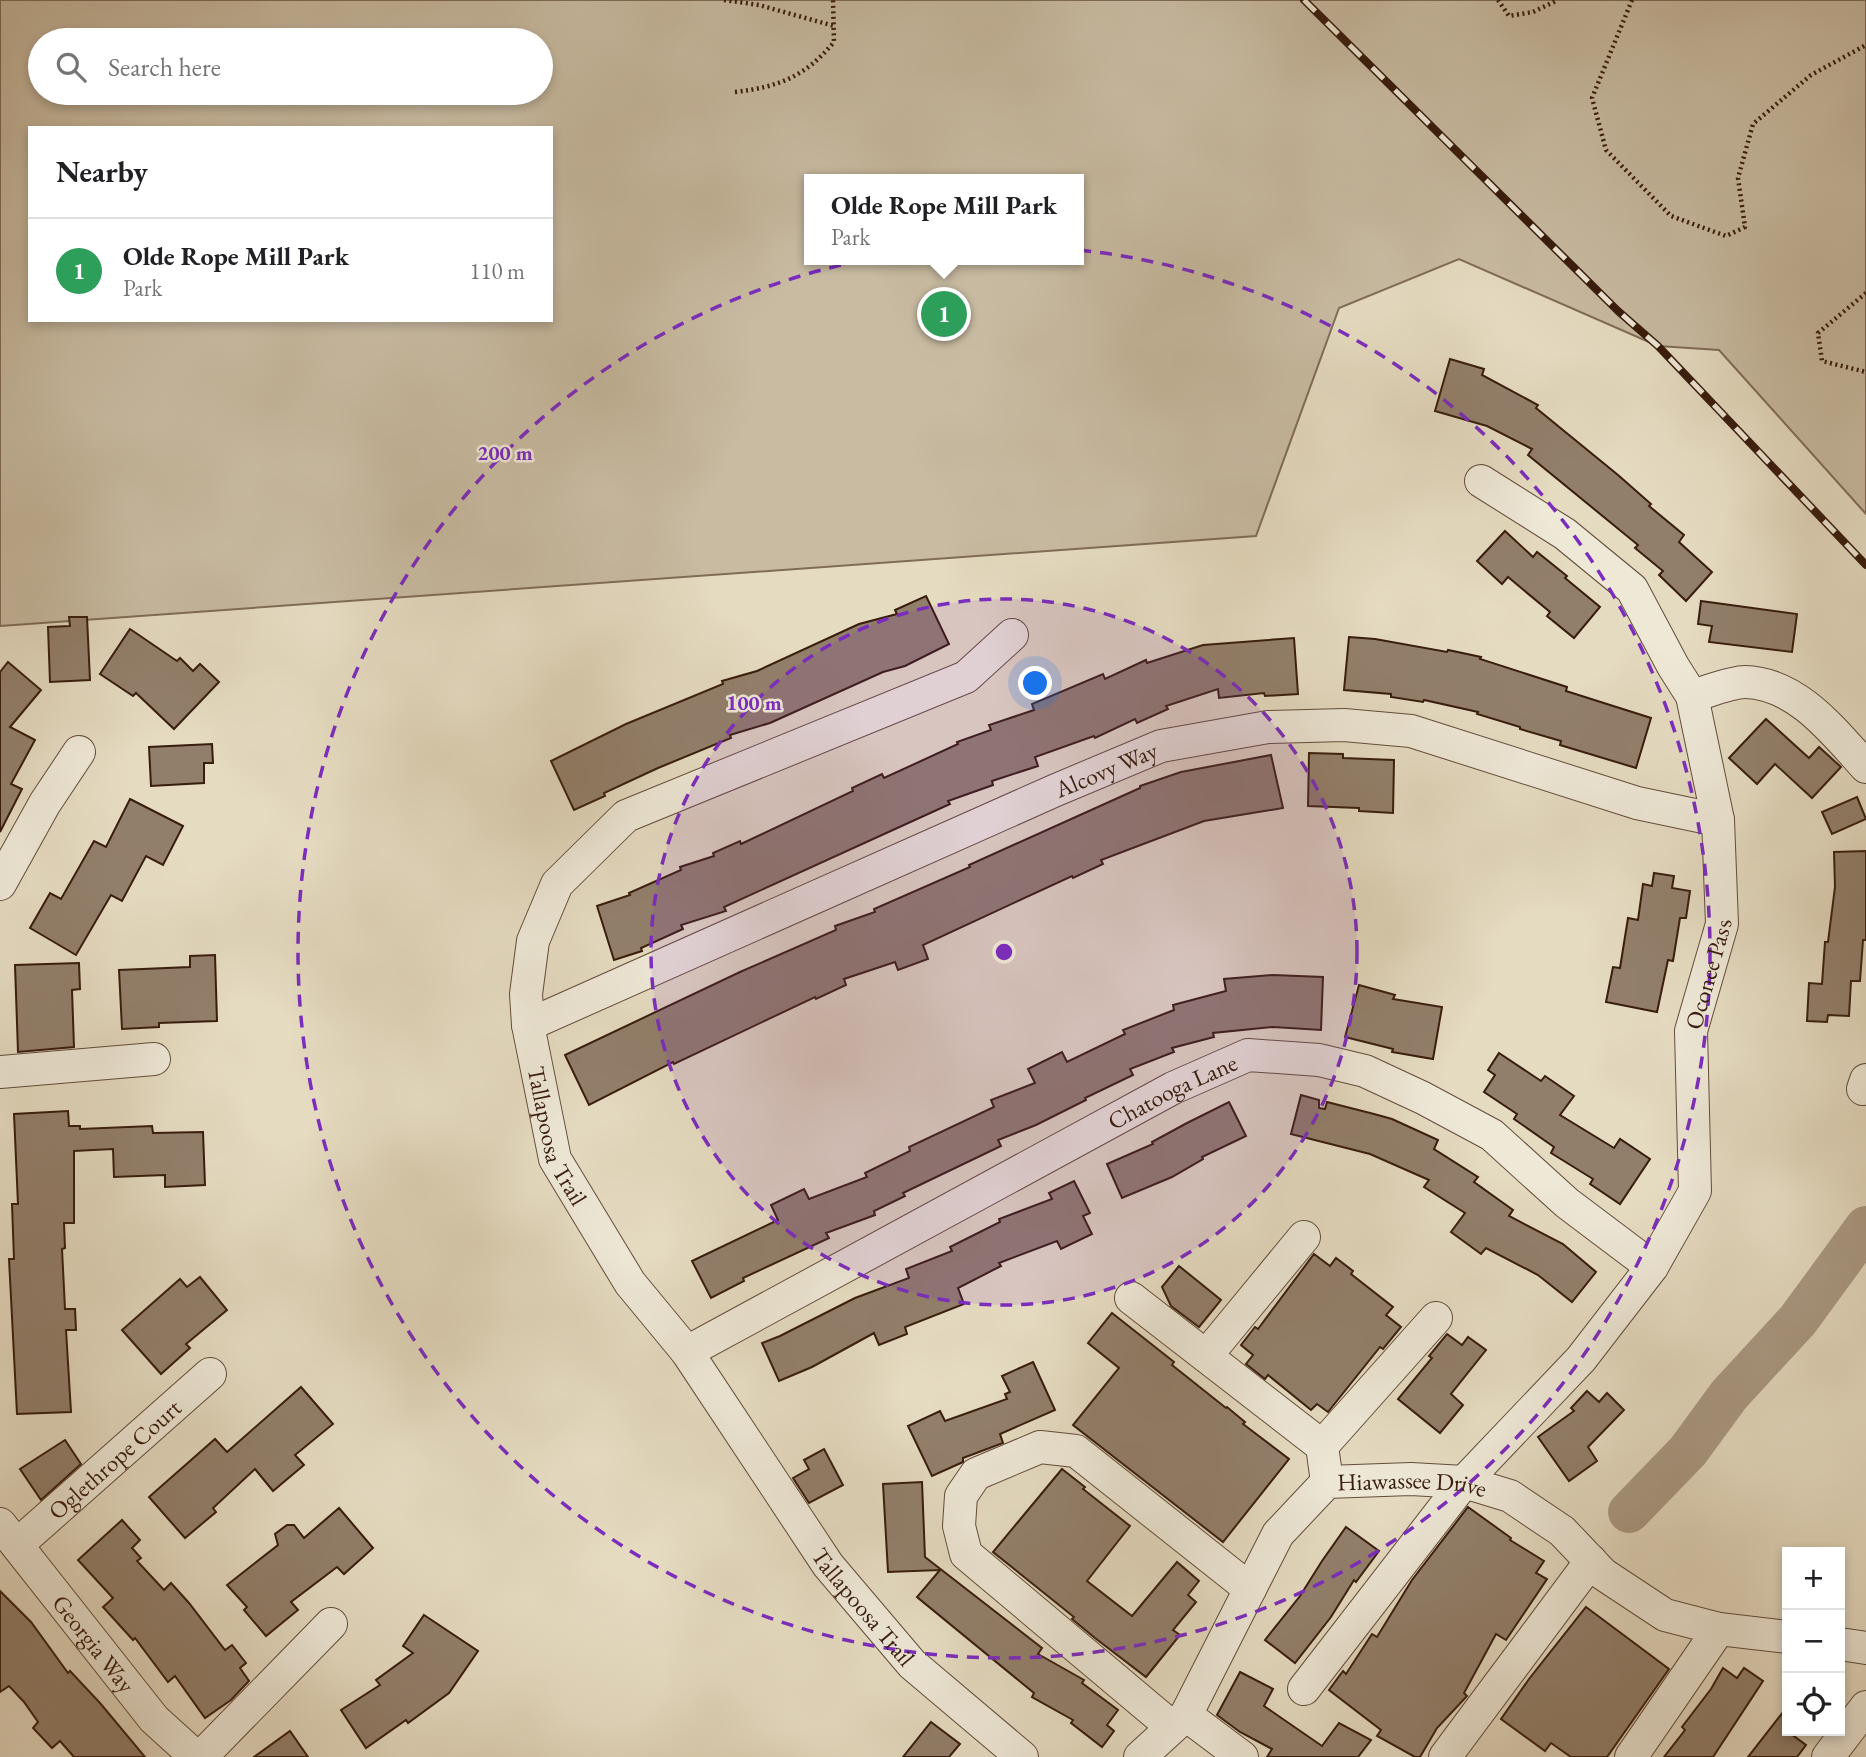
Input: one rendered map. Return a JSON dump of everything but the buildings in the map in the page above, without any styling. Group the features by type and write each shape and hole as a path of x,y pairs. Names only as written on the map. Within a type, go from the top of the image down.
{"street":[{"name":"Oconee Pass","path":"1304,1689 1464,1482 1581,1359 1652,1267 1695,1191 1691,1031 1722,924 1718,820 1692,696 1632,589 1565,534 1481,481"},
{"name":"Tallapoosa Trail","path":"1012,635 966,677 625,816 557,884 533,941 526,994 528,1025 555,1159 630,1283 687,1352 828,1565 912,1664 1023,1757"},
{"path":"1692,696 1744,682 1783,690 1828,725 1866,767"},
{"name":"Alcovy Way","path":"528,1025 1161,746 1255,730 1344,724 1411,731 1637,803 1718,820"},
{"path":"0,884 45,803 79,752"},
{"name":"Chatooga Lane","path":"687,1352 1173,1088 1248,1055 1319,1060 1365,1071 1423,1098 1492,1135 1567,1203 1652,1267"},
{"path":"0,1072 154,1059"},
{"path":"1206,1356 1304,1237"},
{"path":"1131,1298 1322,1446 1327,1482"},
{"path":"1322,1446 1436,1318"},
{"name":"Oglethrope Court","path":"8,1535 210,1374"},
{"path":"1242,1757 1179,1721 966,1554 958,1526 961,1496 976,1474 1040,1447 1076,1451 1250,1589"},
{"name":"Hiawassee Drive","path":"1140,1757 1179,1721 1278,1534 1327,1482 1411,1479 1464,1482 1510,1496 1562,1531 1603,1574 1665,1615 1719,1629 1782,1636"},
{"name":"Georgia Way","path":"8,1535 154,1719 196,1757"},
{"path":"1445,1757 1591,1561"},
{"path":"201,1757 331,1624"},
{"path":"1631,1757 1719,1629"},
{"path":"1845,1645 1866,1648"},
{"path":"1828,1757 1866,1707"}],"path":[{"path":"724,0 759,5 834,26"},
{"path":"736,92 767,89 817,63 834,42 833,0"},
{"path":"1498,0 1509,16 1533,12 1558,0"},
{"path":"1632,0 1592,98 1605,150 1671,216 1726,236 1745,227 1738,178 1753,124 1811,75 1866,45"},
{"path":"1866,293 1818,333 1822,361 1866,372"}],"shaded area":[{"path":"0,0 1866,0 1866,514 1719,350 1658,346 1459,259 1339,308 1256,536 0,626"}],"waterway":[{"path":"1629,1512 1688,1451 1729,1395 1798,1320 1866,1227"}],"railway":[{"path":"1304,0 1618,311 1658,346 1866,565"}],"place":[{"name":"Olde Rope Mill Park","path":"944,314"}]}
